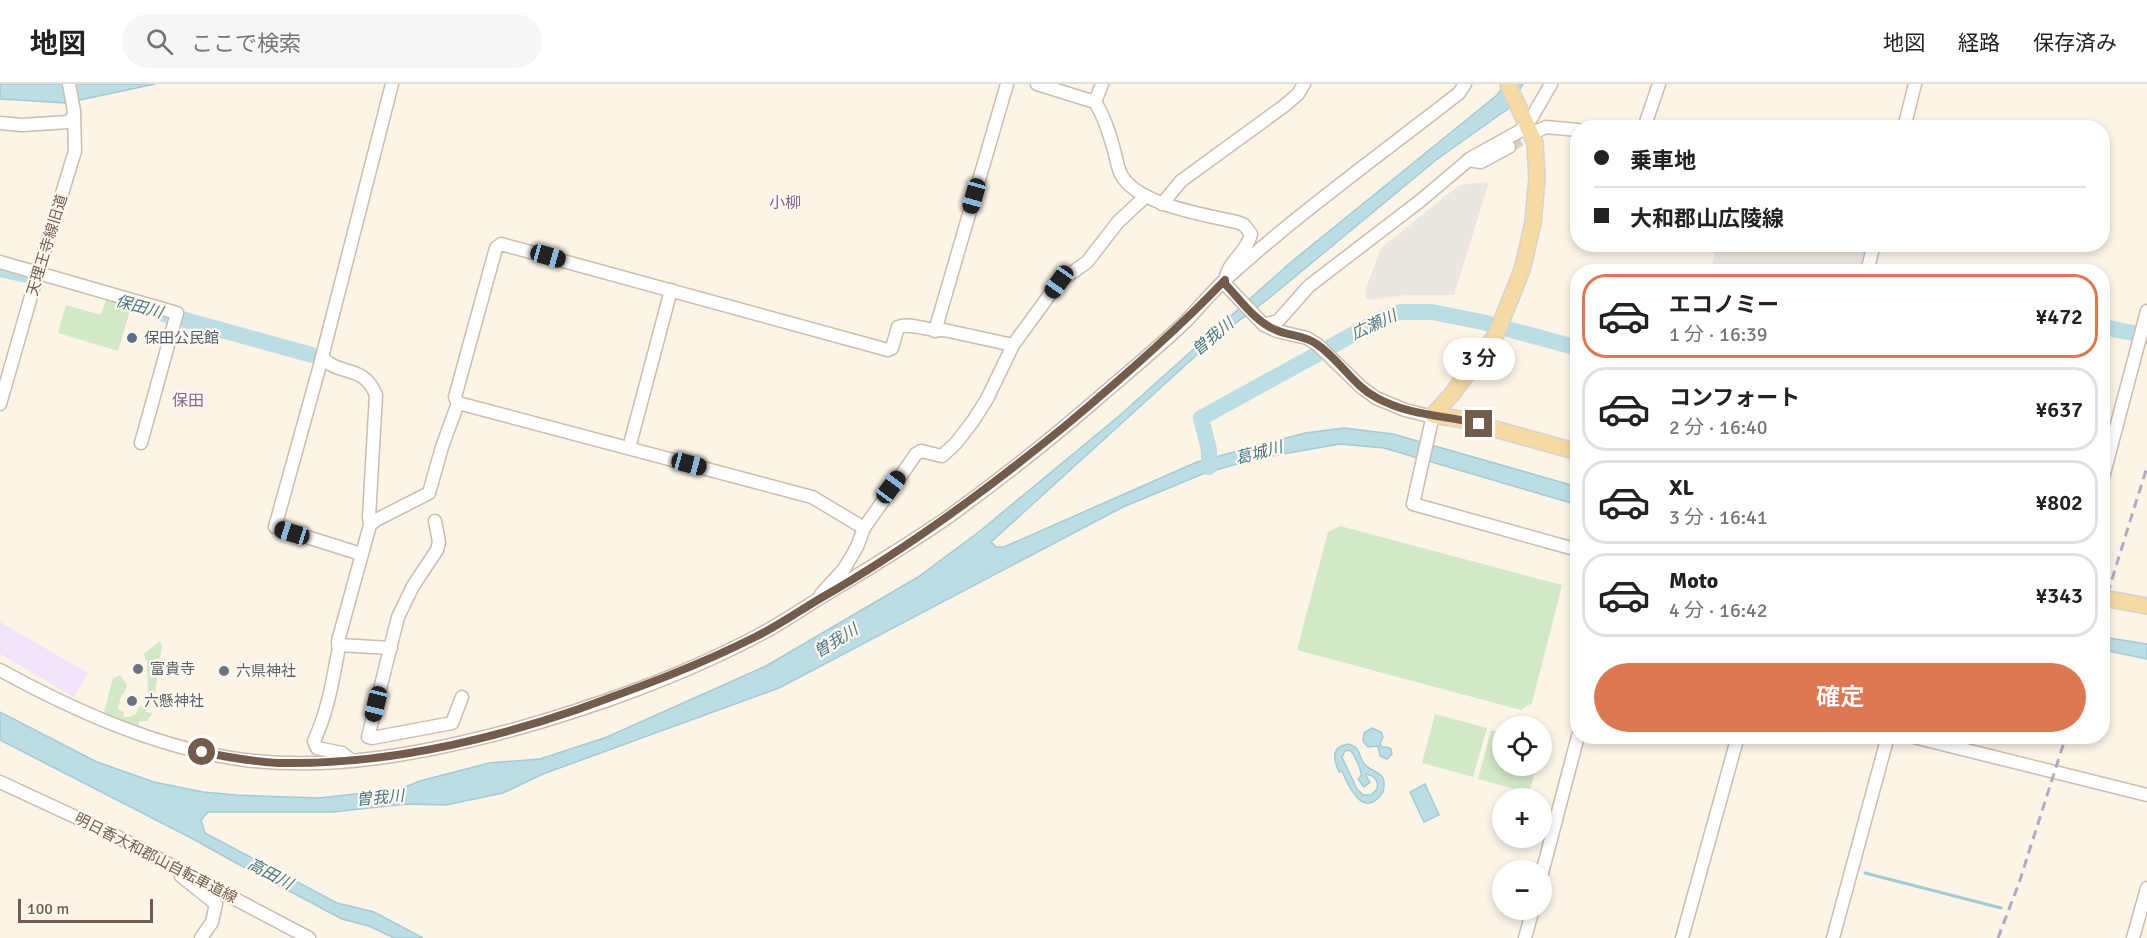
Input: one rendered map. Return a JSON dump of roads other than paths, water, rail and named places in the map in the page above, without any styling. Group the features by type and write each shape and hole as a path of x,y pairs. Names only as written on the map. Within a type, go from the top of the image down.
{"main road":[{"path":"1432,420 1496,335 1522,270 1533,223 1537,178 1535,143 1508,84"},
{"path":"1432,420 1459,419 1570,451"},
{"path":"2110,599 2147,606"}],"street":[{"name":"天理王寺線旧道","path":"0,404 75,151 74,113 69,84"},
{"path":"360,554 276,527 392,84"},
{"path":"934,331 1006,84"},
{"path":"1037,84 1095,102 1106,122 1122,176 1146,196 1162,204 1244,225 1251,234 1249,244 1228,267 1225,282"},
{"path":"1095,102 1102,84"},
{"path":"1162,204 1180,181 1284,106 1298,94 1304,84"},
{"path":"0,670 84,713 163,742 243,760 276,763 352,761 442,747 548,719 654,682 758,636 883,560 952,514 1031,454 1101,396 1185,322 1225,282 1327,194 1459,93 1465,84"},
{"path":"1264,324 1278,321 1309,286 1420,201 1468,160 1528,126 1551,84"},
{"path":"1647,120 1659,84"},
{"path":"1906,120 1915,84"},
{"path":"0,123 22,125 69,122 74,113"},
{"path":"1528,126 1570,129"},
{"path":"1468,160 1474,163 1481,162 1510,146"},
{"path":"817,600 844,569 857,547 864,528 916,454 921,451 942,456 956,443 987,399 1013,345 1059,282 1088,262 1118,222 1146,196"},
{"path":"370,525 429,493 458,403 455,397 496,248 501,244 888,350 892,348 898,327 904,325 934,331 944,330 1013,345"},
{"path":"0,262 177,313 141,443"},
{"path":"1225,282 1264,324 1277,331 1306,338 1334,358 1361,387 1376,398 1405,410 1425,415 1432,420 1413,504 1570,548"},
{"path":"629,448 671,290"},
{"path":"2110,451 2147,311"},
{"path":"322,357 327,363 363,376 371,383 376,394 370,525 360,554 338,645 330,694 314,741 317,748 342,753 352,761"},
{"path":"458,403 812,497 864,528"},
{"path":"435,521 439,543 437,550 398,617 368,737 407,733 452,723 462,698"},
{"path":"338,645 391,648"},
{"path":"1545,860 1576,744"},
{"path":"1682,938 1736,744"},
{"path":"1833,938 1886,744"},
{"path":"1942,744 2147,795"},
{"name":"明日香大和郡山自転車道線","path":"0,782 112,834 309,938"},
{"path":"162,860 216,904 212,922 201,938"},
{"path":"2133,938 2147,888"},
{"path":"1525,938 1530,920"}],"water":[{"path":"0,84 155,84 66,103 0,99"},
{"path":"1505,84 1523,84 1509,108 1436,160 1268,299 1212,341 991,542 996,547 1004,547 1197,462 1305,433 1344,428 1393,434 1570,485 1570,503 1384,448 1340,444 1255,459 1205,473 1123,507 779,688 543,774 503,793 446,805 406,804 333,812 208,812 201,820 205,833 337,903 374,912 423,938 394,938 369,926 342,919 195,840 0,740 0,712 97,762 154,782 203,792 319,798 400,789 420,781 489,763 540,759 607,737 766,666 918,577 980,531 1119,416 1290,263 1497,95"},
{"path":"2110,638 2147,644 2147,659 2110,651"},
{"path":"1372,728 1381,732 1382,747 1391,749 1392,754 1387,759 1380,756 1378,746 1368,747 1363,741 1364,733"},
{"path":"1349,744 1356,747 1366,766 1384,779 1383,792 1376,800 1370,803 1358,798 1342,771 1339,772 1335,754 1336,750","holes":["1350,750 1360,770 1361,776 1358,779 1364,787 1370,782 1367,774 1377,781 1377,789 1371,795 1363,795 1357,789 1342,757 1345,751"]},
{"path":"1425,784 1439,815 1424,822 1410,792"}],"waterway":[{"name":"保田川","path":"0,269 31,276"},
{"name":"広瀬川","path":"1209,467 1209,450 1201,418 1381,319 1400,312 1432,312 1482,322 1570,346"},
{"name":"保田川","path":"160,313 312,355"},
{"name":"広瀬川","path":"2110,328 2147,336"},
{"path":"1865,873 2001,908"}],"tunnel":[{"path":"1510,146 1533,133"}],"railway":[{"path":"2110,586 2147,467"},
{"path":"1998,938 2019,883 2063,744"}],"place":[{"name":"保田公民館","path":"132,338"},
{"name":"富貴寺","path":"138,669"},
{"name":"六県神社","path":"224,671"},
{"name":"六懸神社","path":"132,701"}],"district":[{"name":"小柳","path":"785,203"},
{"name":"保田","path":"188,401"}],"water label":[{"name":"曽我川","path":"1213,337"},
{"name":"葛城川","path":"1259,453"},
{"name":"曽我川","path":"836,641"},
{"name":"曽我川","path":"380,798"},
{"name":"高田川","path":"270,874"}]}
